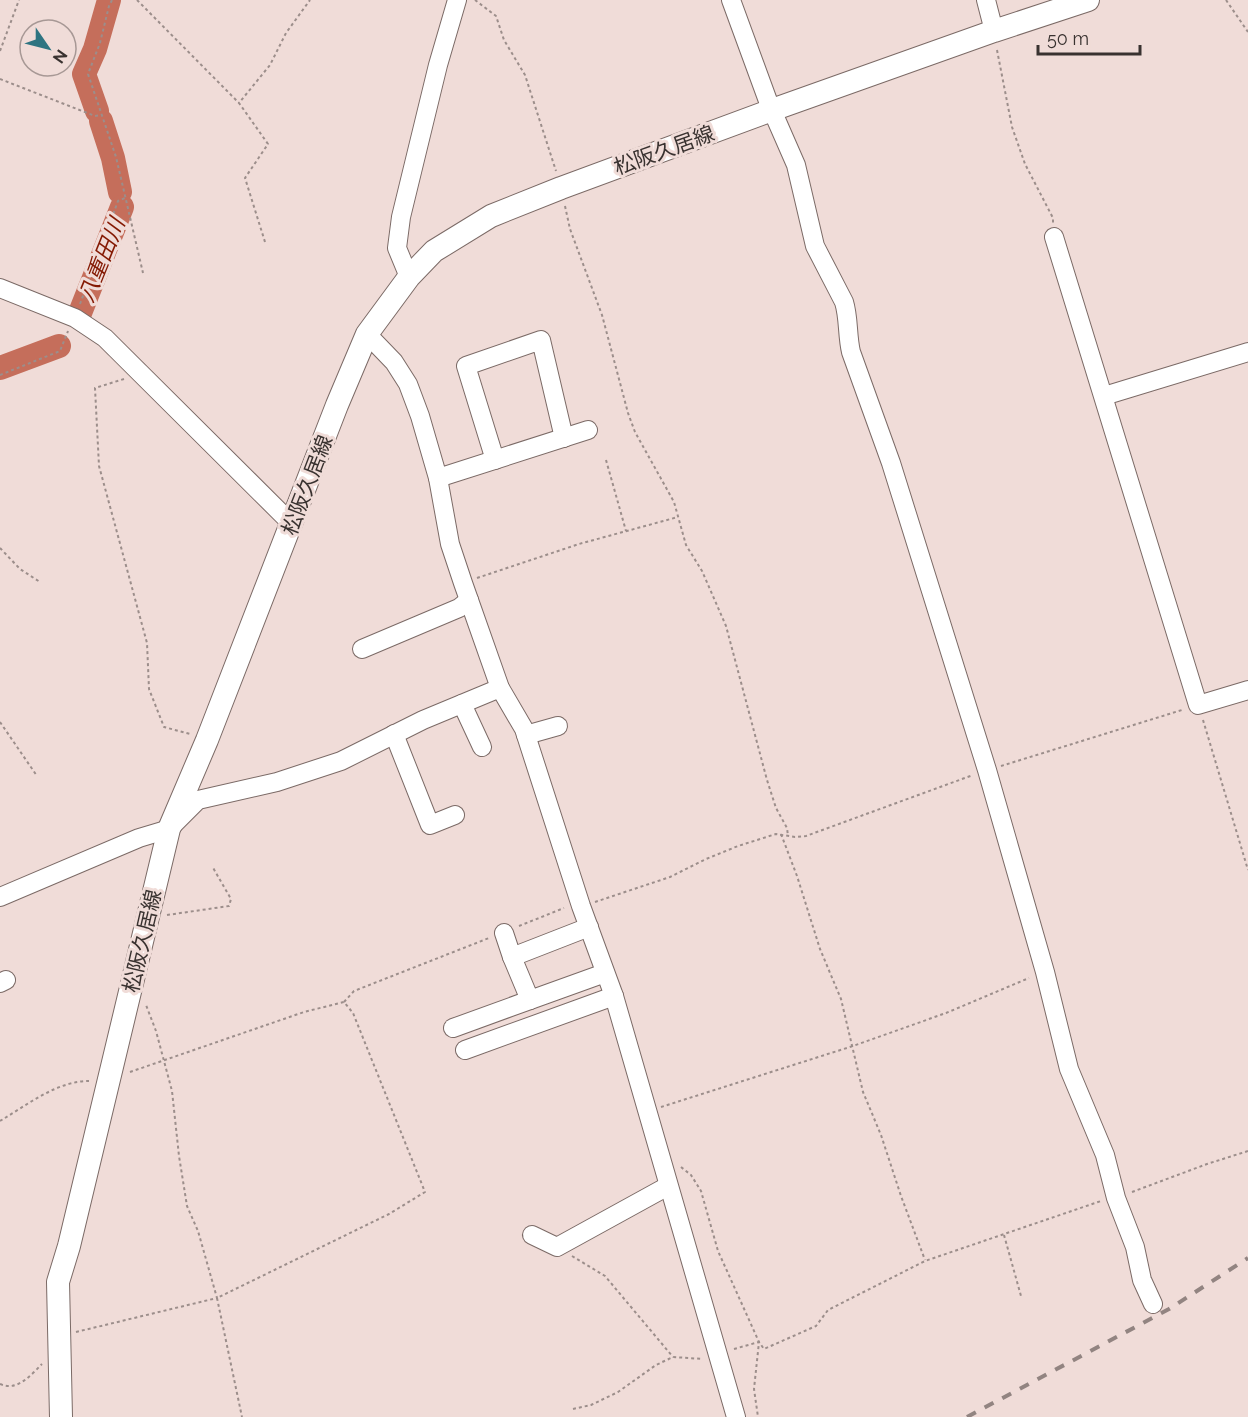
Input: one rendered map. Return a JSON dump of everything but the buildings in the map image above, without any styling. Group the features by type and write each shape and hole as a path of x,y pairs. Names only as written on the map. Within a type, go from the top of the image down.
{"main road":[{"name":"松阪久居線","path":"61,1417 58,1282 69,1246 169,829 207,740 367,334 409,277 434,251 491,216 772,110 1088,0"}],"street":[{"path":"409,277 397,248 401,218 438,65 457,0"},
{"path":"731,0 772,110 796,165 815,246 847,310 848,340 851,352 923,562 987,770 1045,972 1069,1069 1105,1155 1116,1198 1153,1304"},
{"path":"986,0 994,31"},
{"path":"1054,237 1198,705 1248,690"},
{"path":"0,288 75,318 105,338 292,524"},
{"path":"367,334 394,362 408,384 438,478 450,544 500,688 526,735 581,906 614,996 736,1417"},
{"path":"495,460 466,366 541,340 564,438"},
{"path":"1104,396 1248,352"},
{"path":"438,478 588,430"},
{"path":"362,649 459,608 466,591"},
{"path":"0,897 139,838 169,829 198,800 277,782 341,761 394,734 500,688"},
{"path":"462,704 482,747"},
{"path":"526,735 558,726"},
{"path":"394,734 429,825 455,815"},
{"path":"512,957 589,927"},
{"path":"504,933 530,999"},
{"path":"453,1028 605,973"},
{"path":"465,1050 614,996"},
{"path":"532,1235 557,1247 668,1186"}],"path":[{"path":"0,51 19,0"},
{"path":"112,0 100,43 88,74 116,157 143,273"},
{"path":"137,0 239,103 268,144 245,178 265,242"},
{"path":"239,103 270,65 286,33 310,0"},
{"path":"475,0 496,16 504,40 525,75 561,188 570,229 602,315 628,413 635,432 674,502 686,545 702,571 726,626 767,780 776,808 787,828 788,836"},
{"path":"1226,0 1248,32"},
{"path":"994,31 1012,127 1025,164 1053,218 1054,237"},
{"path":"0,79 94,116 102,115"},
{"path":"0,375 60,351 75,318 118,201 125,198"},
{"path":"141,373 95,388 99,466 147,643 149,689 164,726 207,740"},
{"path":"606,460 626,531"},
{"path":"466,591 579,544 678,517"},
{"path":"0,548 20,569 40,582"},
{"path":"1198,705 1248,870"},
{"path":"0,722 37,776"},
{"path":"0,1121 54,1089 79,1081 109,1080 304,1012 344,1002 354,991 576,903 581,906 670,877 738,846 781,834 820,950 841,999 863,1092 881,1135 925,1261"},
{"path":"147,918 229,906 231,899 212,866"},
{"path":"647,1112 946,1013 1045,972"},
{"path":"130,992 145,1002 172,1091 187,1206 198,1231 217,1298 242,1417"},
{"path":"60,1335 217,1298 389,1214 425,1192 353,1012 344,1002"},
{"path":"660,1156 692,1175 700,1191 718,1251 764,1349 816,1326 828,1310 925,1261 1116,1198 1248,1151"},
{"path":"1004,1235 1021,1296"},
{"path":"557,1247 605,1276 673,1356"},
{"path":"573,1409 591,1405 618,1392 673,1356 702,1359 759,1342"},
{"path":"758,1417 754,1389 759,1342"},
{"path":"0,1384 16,1386 45,1361"}],"waterway":[{"name":"八重田川","path":"97,111 84,74 95,49 109,0"},
{"name":"八重田川","path":"101,121 113,158 120,192"},
{"name":"八重田川","path":"80,313 122,207"},
{"name":"八重田川","path":"0,368 59,346"}],"railway":[{"path":"967,1417 1169,1309 1248,1258"}]}
